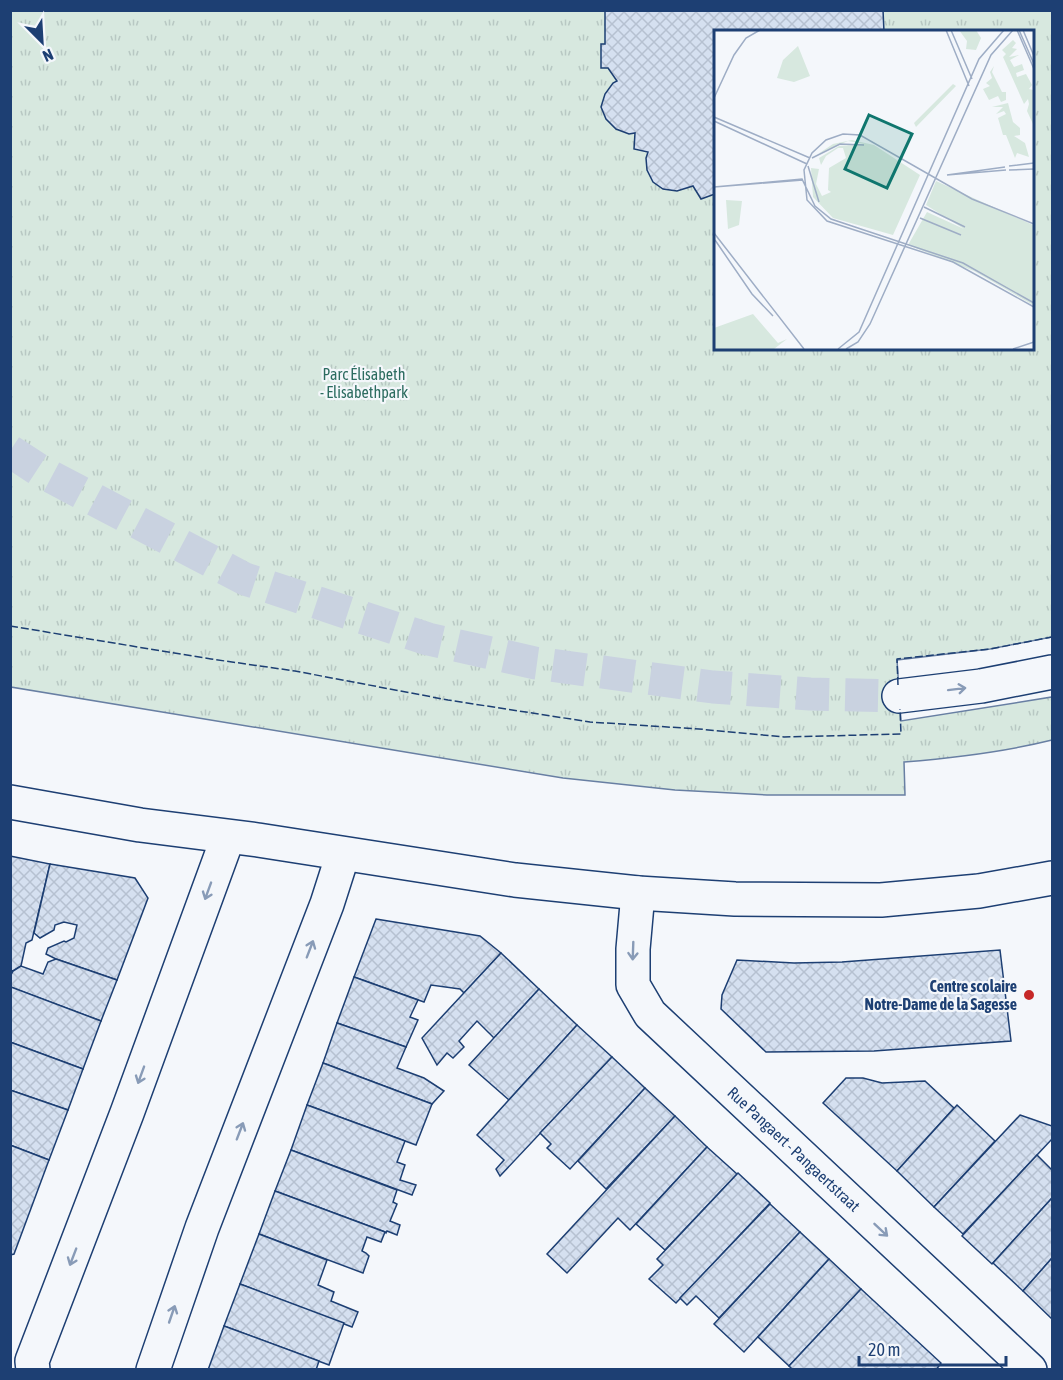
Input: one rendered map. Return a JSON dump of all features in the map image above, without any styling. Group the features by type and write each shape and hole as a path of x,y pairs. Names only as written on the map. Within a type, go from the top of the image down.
{"main road":[{"path":"899,696 981,686 1053,672"},
{"path":"10,802 140,825 515,880 638,893 754,900 881,900 979,891 1053,878"},
{"path":"33,1370 32,1361 127,1113 228,837"},
{"path":"153,1370 202,1228 327,904 343,854"},
{"name":"Rue Pangaert - Pangaertstraat","path":"638,893 633,950 633,985 650,1014 1030,1370"}],"green space":[{"name":"Parc Élisabeth - Elisabethpark","path":"10,11 1052,11 1052,637 990,649 897,660 901,721 1052,697 1052,740 978,754 904,762 905,795 767,795 675,790 563,778 11,687"}],"building":[{"path":"605,10 883,10 884,30 714,30 714,194 701,199 693,186 677,191 663,189 653,182 647,170 648,152 634,149 635,133 629,134 616,129 606,119 601,107 605,94 617,81 608,68 601,68 601,44 605,44"},
{"path":"10,856 50,864 32,940 26,943 21,966 13,971 10,970"},
{"path":"50,864 135,878 148,898 117,980 46,954 48,948 74,938 77,925 64,922 55,925 54,930 40,938 34,933"},
{"path":"376,919 480,936 501,953 464,993 460,989 431,985 424,1002 354,977"},
{"path":"1000,950 1011,1041 874,1051 766,1052 721,1009 722,995 737,960 794,963 842,962"},
{"path":"501,953 539,989 494,1038 477,1021 459,1041 464,1047 453,1058 447,1053 437,1065 422,1038"},
{"path":"56,959 117,980 101,1021 10,987 10,977 13,971 21,966 43,974 48,962"},
{"path":"354,977 418,1000 410,1017 418,1020 406,1047 337,1023"},
{"path":"11,987 101,1021 83,1069 10,1042"},
{"path":"539,989 577,1025 509,1100 469,1065"},
{"path":"337,1023 406,1047 397,1068 424,1078 444,1091 432,1104 323,1063"},
{"path":"577,1025 612,1057 500,1176 496,1169 504,1160 477,1135"},
{"path":"10,1042 83,1069 68,1110 10,1090"},
{"path":"612,1057 645,1088 570,1169 547,1148 551,1144 540,1133"},
{"path":"323,1063 432,1104 416,1145 307,1105"},
{"path":"846,1078 863,1078 882,1083 925,1081 954,1108 897,1171 823,1103"},
{"path":"645,1088 675,1116 606,1189 578,1161"},
{"path":"10,1090 68,1110 49,1160 10,1145"},
{"path":"307,1105 405,1141 397,1162 405,1165 400,1180 416,1185 412,1195 291,1150"},
{"path":"957,1105 995,1141 934,1207 897,1171"},
{"path":"1020,1115 1052,1126 1052,1139 963,1234 934,1207"},
{"path":"675,1116 707,1147 630,1230 618,1218 567,1273 547,1254"},
{"path":"10,1145 49,1160 14,1254 10,1255"},
{"path":"707,1147 737,1174 665,1250 636,1224"},
{"path":"291,1150 397,1190 393,1202 397,1204 390,1221 400,1225 397,1235 387,1231 386,1233 275,1191"},
{"path":"1037,1155 1052,1170 1052,1198 992,1264 962,1236"},
{"path":"738,1173 770,1203 676,1303 649,1279 663,1265 657,1259"},
{"path":"275,1191 385,1232 381,1242 367,1237 362,1251 369,1256 363,1273 259,1234"},
{"path":"1052,1198 1052,1258 1023,1291 993,1263"},
{"path":"770,1204 800,1232 719,1318 696,1296 687,1305 680,1298"},
{"path":"800,1232 829,1259 744,1352 714,1324"},
{"path":"259,1234 327,1260 318,1285 334,1292 331,1301 358,1312 352,1327 240,1284"},
{"path":"1052,1258 1052,1319 1023,1291"},
{"path":"829,1259 861,1289 789,1366 758,1337"},
{"path":"240,1284 344,1323 329,1365 224,1326"},
{"path":"861,1289 941,1363 936,1370 793,1370 789,1366"},
{"path":"224,1326 319,1361 316,1370 208,1370"}],"tunnel":[{"path":"10,451 42,472 245,579 428,639 535,663 713,687 810,694 899,696"}],"fence":[{"path":"10,626 295,671 448,700 590,722 784,737 901,734 900,709"},
{"path":"898,685 897,659 990,649 1052,637"}],"place":[{"name":"Centre scolaire Notre-Dame de la Sagesse","path":"1029,995"}]}
